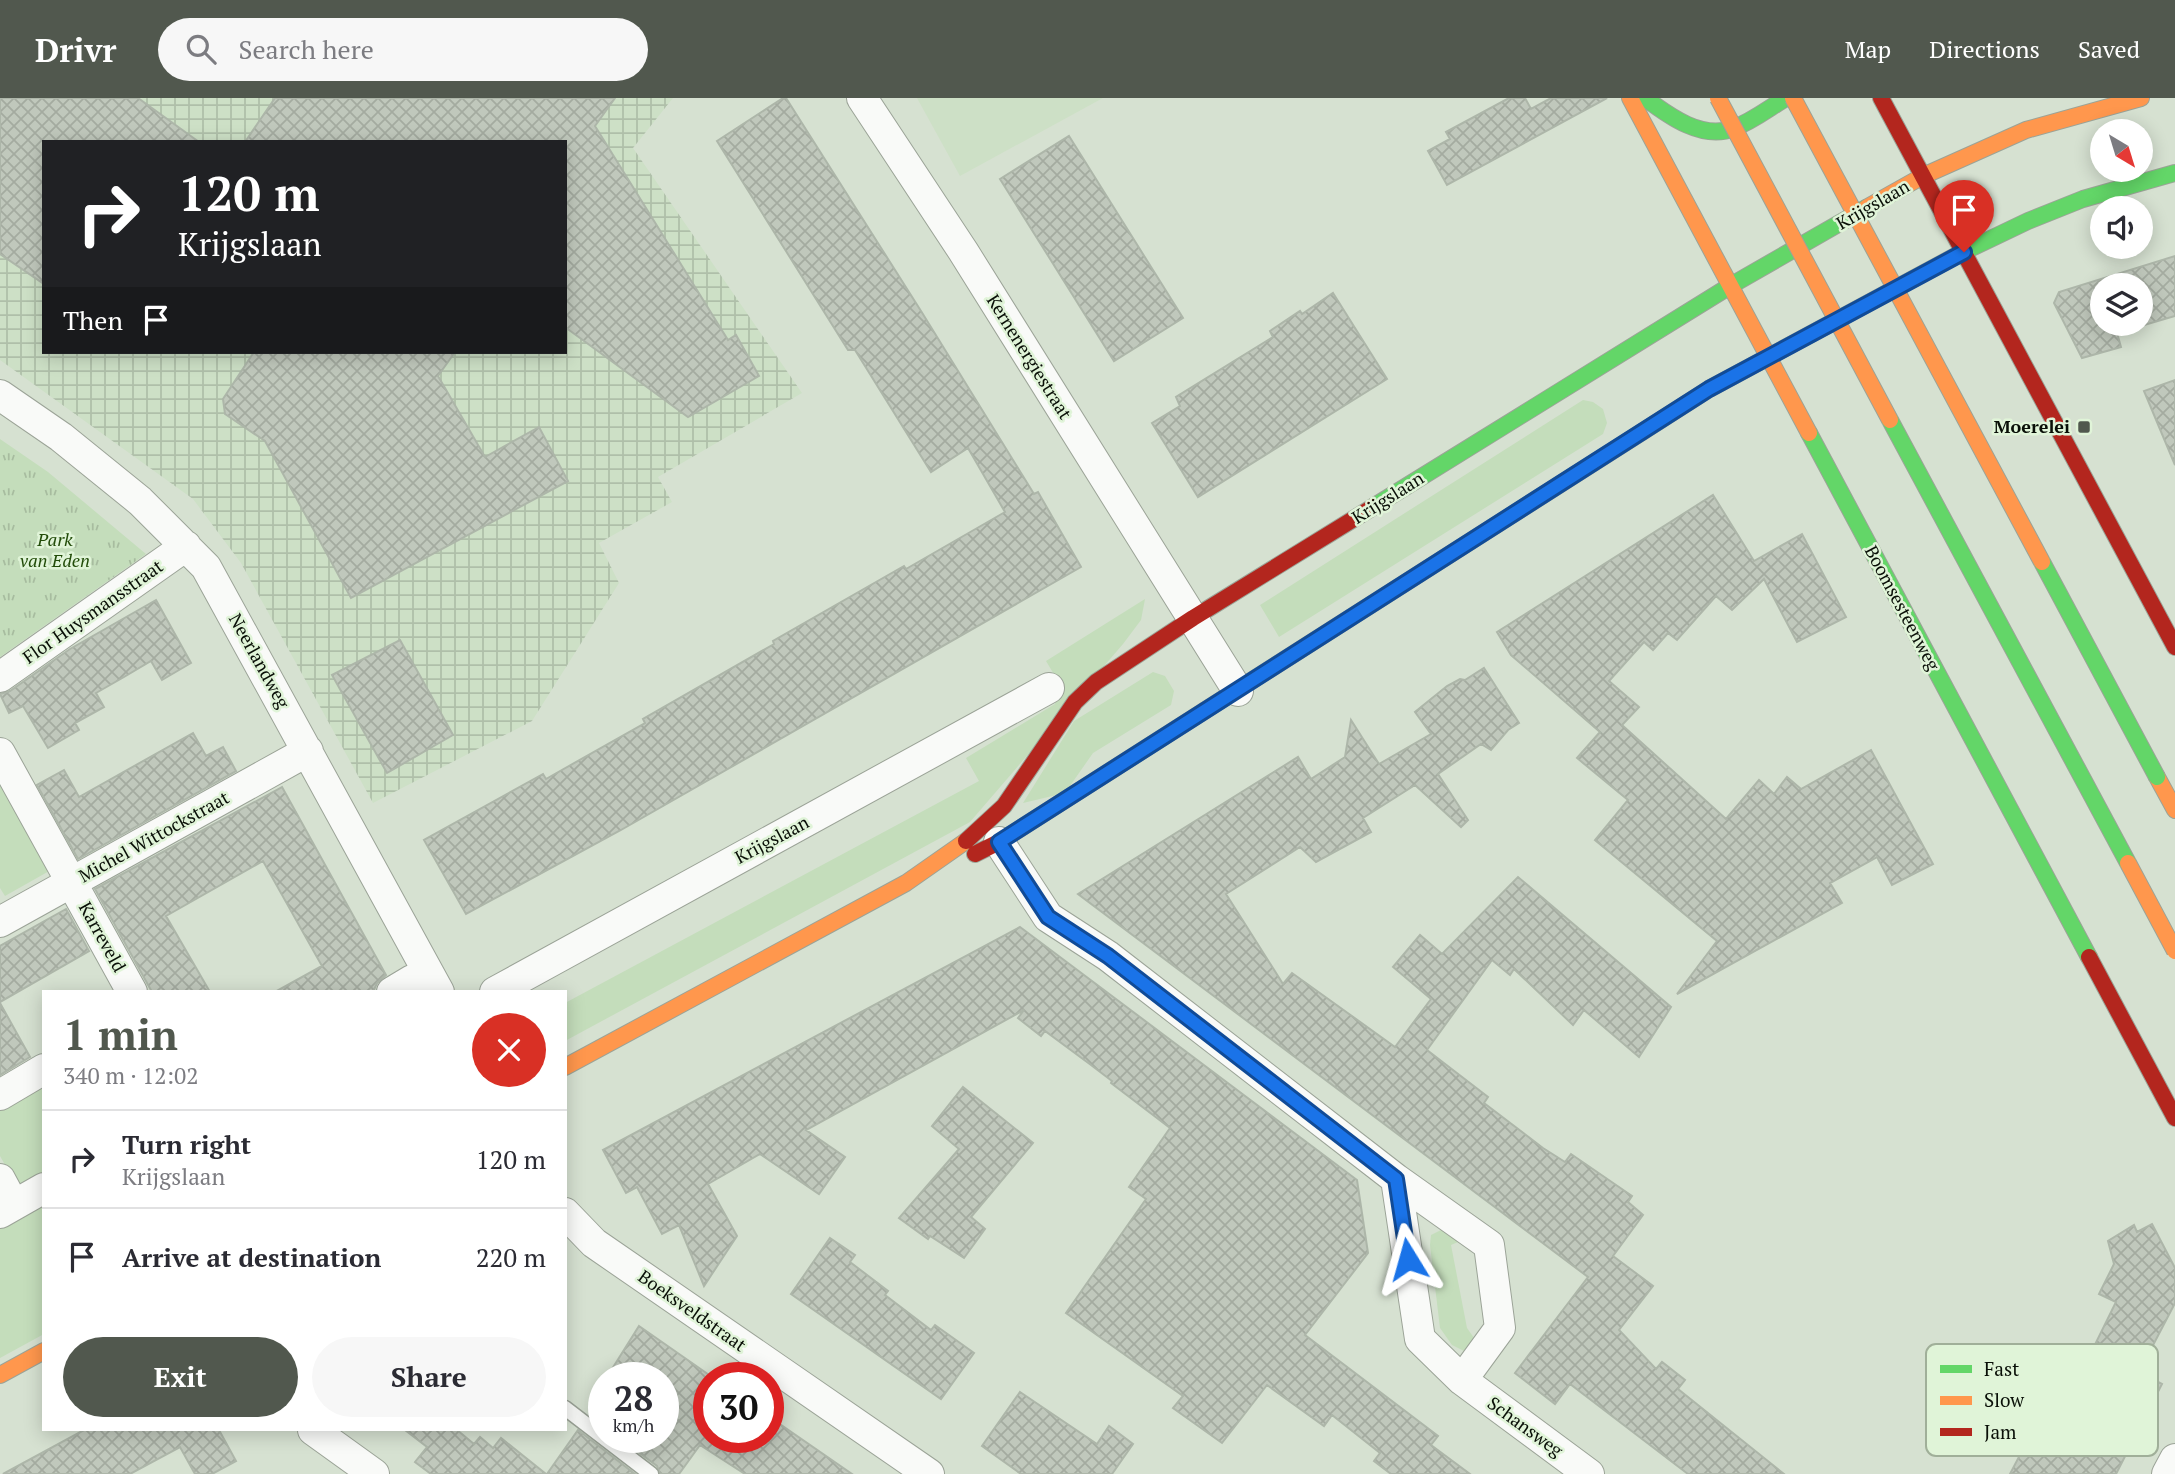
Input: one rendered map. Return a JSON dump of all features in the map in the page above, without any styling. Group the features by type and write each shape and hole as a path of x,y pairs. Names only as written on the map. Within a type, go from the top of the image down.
{"main road":[{"name":"Boomsesteenweg","path":"1630,98 2175,1118"},
{"path":"1645,98 1666,114 1697,130 1730,130 1786,98"},
{"path":"1718,98 2175,951"},
{"path":"1793,98 2175,810"},
{"path":"1881,98 2175,646"},
{"path":"1923,176 2026,131 2141,98"},
{"path":"1964,252 2028,221 2083,199 2175,173"},
{"name":"Krijgslaan","path":"567,1066 906,883 970,838 1004,806 1074,702 1096,682 1193,618 1730,286 1923,176"},
{"name":"Krijgslaan","path":"906,883 951,866 999,842 1698,396 1964,252"},
{"path":"0,1375 42,1352"}],"street":[{"name":"Kernenergiestraat","path":"862,98 963,251 1238,691"},
{"name":"Neerlandweg","path":"0,395 61,438 140,501 206,567 438,990"},
{"name":"Flor Huysmansstraat","path":"0,677 186,547"},
{"name":"Krijgslaan","path":"499,990 1049,688"},
{"name":"Michel Wittockstraat","path":"1,921 308,751"},
{"name":"Karreveld","path":"0,753 131,990"},
{"path":"999,842 1048,917 1108,956 1396,1179 1489,1245 1500,1328 1462,1380"},
{"path":"395,990 412,980 438,990"},
{"path":"0,1095 42,1070"},
{"name":"Schansweg","path":"1396,1179 1420,1339 1462,1380 1589,1474"},
{"path":"5,1199 42,1189"},
{"name":"Boeksveldstraat","path":"567,1215 594,1243 929,1474"},
{"path":"314,1431 374,1474"},
{"path":"2167,1474 2175,1459"}],"lane":[{"path":"567,1410 651,1474"}],"shaded area":[{"path":"0,98 673,98 633,148 802,393 658,477 672,502 599,543 619,583 532,721 373,803 241,563 193,499 0,360"},
{"path":"917,98 1103,98 960,176"}],"green space":[{"path":"1583,400 1593,402 1603,409 1607,423 1603,434 1279,637 1260,605"},
{"name":"Park van Eden","path":"0,439 48,472 146,554 0,657"},
{"path":"1145,599 1141,620 1123,644 970,822 567,1040 567,1002 979,781 966,758 1055,704 1061,686 1046,661"},
{"path":"1153,672 1165,676 1174,691 1171,705 1093,753 1065,793 1023,803 1074,721"},
{"path":"0,780 51,870 5,896 0,888"},
{"path":"42,1084 42,1179 20,1191 0,1156 0,1108"},
{"path":"42,1205 42,1335 0,1358 0,1228"},
{"path":"1447,1227 1461,1237 1451,1245 1467,1328 1479,1345 1468,1353 1452,1345 1440,1328 1430,1245 1431,1235"}],"building":[{"path":"0,98 138,98 196,140 42,140 42,283 0,254"},
{"path":"275,98 615,98 595,126 728,340 736,335 759,376 688,417 567,328 567,140 246,140"},
{"path":"786,98 1034,494 1038,492 1081,567 621,830 466,914 424,840 543,774 546,779 645,723 643,719 774,644 773,641 1005,512 968,448 931,472 855,350 848,350 717,141"},
{"path":"1509,98 1525,98 1531,109 1551,98 1607,98 1447,185 1428,151 1450,139 1446,132"},
{"path":"1069,136 1183,318 1114,361 1000,179"},
{"path":"2175,256 2175,316 2153,322 2153,273 2120,273"},
{"path":"2090,282 2090,336 2118,336 2121,347 2082,358 2054,303 2059,292"},
{"path":"1333,293 1387,379 1198,497 1152,423 1180,406 1176,397 1273,337 1270,331"},
{"path":"253,354 454,354 438,376 485,457 539,427 568,481 351,598 265,441 225,414 223,399"},
{"path":"2175,380 2175,465 2144,391"},
{"path":"1713,495 1754,561 1802,534 1846,617 1797,642 1764,579 1732,610 1716,596 1677,640 1668,633 1653,650 1644,642 1609,681 1639,707 1622,725 1726,819 1759,780 1774,794 1787,777 1801,789 1871,750 1933,864 1892,885 1877,857 1830,883 1842,903 1677,994 1717,941 1595,840 1628,800 1577,758 1600,732 1511,655 1497,632"},
{"path":"156,600 191,663 162,680 151,661 96,693 104,707 75,723 79,730 48,748 23,706 9,713 0,694 10,691 70,649"},
{"path":"400,640 453,735 387,773 332,675"},
{"path":"1484,668 1519,723 1508,730 1491,750 1481,744 1438,774 1468,820 1461,827 1415,785 1363,818 1371,832 1316,862 1300,847 1226,894 1283,984 1292,973 1395,1047 1431,999 1393,967 1420,935 1442,954 1518,877 1671,1007 1639,1057 1584,1010 1573,1025 1514,969 1510,975 1492,960 1427,1050 1488,1097 1484,1103 1543,1148 1565,1162 1571,1154 1632,1196 1628,1202 1643,1215 1613,1256 1653,1286 1619,1330 1656,1369 1662,1362 1685,1380 1678,1389 1784,1474 1688,1474 1570,1384 1555,1404 1515,1373 1588,1277 1078,894 1298,757 1311,779 1345,757 1351,720 1379,764 1431,734 1415,712 1447,686 1460,679 1465,680"},
{"path":"193,733 206,756 223,747 236,771 78,859 37,785 64,770 79,797"},
{"path":"282,787 386,975 374,990 279,990 322,966 263,861 166,916 209,990 151,990 95,889"},
{"path":"66,909 89,951 0,1002 0,946"},
{"path":"1020,927 1357,1180 1368,1253 1305,1335 1438,1436 1431,1445 1470,1474 1391,1474 1374,1461 1380,1453 1332,1415 1324,1426 1267,1385 1222,1443 1173,1408 1183,1396 1066,1313 1146,1199 1129,1187 1170,1128 1045,1031 1041,1036 1018,1018 1024,1010 806,1130 845,1157 819,1194 760,1154 708,1184 737,1236 704,1286 679,1225 662,1234 637,1187 626,1193 603,1150"},
{"path":"0,1003 30,1057 0,1075"},
{"path":"963,1087 1033,1143 971,1217 985,1229 964,1258 930,1236 928,1239 899,1218 959,1149 932,1126"},
{"path":"2152,1224 2175,1268 2175,1303 2154,1344 2095,1344 2116,1302 2099,1294 2114,1264 2108,1241 2134,1225 2137,1232"},
{"path":"830,1238 855,1255 850,1262 888,1291 885,1295 931,1330 935,1325 974,1353 941,1399 791,1294"},
{"path":"639,1326 693,1364 694,1453 679,1474 660,1474 657,1466 640,1453 679,1453 679,1362 616,1362"},
{"path":"1020,1392 1097,1444 1109,1426 1133,1444 1112,1474 1021,1474 982,1446"},
{"path":"784,1427 852,1474 745,1474 712,1453 784,1453"},
{"path":"578,1430 588,1438 588,1453 608,1453 635,1474 547,1474"},
{"path":"82,1431 220,1431 236,1461 212,1474 195,1474 180,1447 130,1474 3,1474"},
{"path":"406,1431 458,1431 474,1444 480,1437 493,1448 501,1438 546,1474 431,1474 415,1462 427,1447"},
{"path":"2019,1456 2125,1456 2116,1474 2010,1474"}],"traffic: fast":[{"path":"1645,98 1687,125 1710,131 1722,131 1741,125 1786,98"},
{"path":"1642,432 1709,389 1963,252 2083,199 2175,173"},
{"path":"1373,507 1730,286 1866,208"},
{"path":"1890,420 2128,863"},
{"path":"1809,433 2089,957"},
{"path":"2042,562 2157,777"}],"traffic: slow":[{"path":"1630,98 1809,433"},
{"path":"1718,98 1890,420"},
{"path":"1793,98 2042,562"},
{"path":"1866,208 1923,176 2026,130 2141,98"},
{"path":"1204,711 1642,432"},
{"path":"2157,777 2175,810"},
{"path":"567,1066 906,883 966,841"},
{"path":"2128,863 2175,951"},
{"path":"0,1375 42,1352"}],"traffic: jam":[{"path":"1881,98 2175,647"},
{"path":"966,841 1004,806 1075,702 1096,682 1193,618 1373,507"},
{"path":"975,854 999,842 1204,711"},
{"path":"2089,957 2175,1118"}],"place":[{"name":"Moerelei","path":"2084,427"}],"route":[{"path":"1408,1259 1396,1179 1108,956 1048,917 999,842 1709,389 1964,252"}]}
